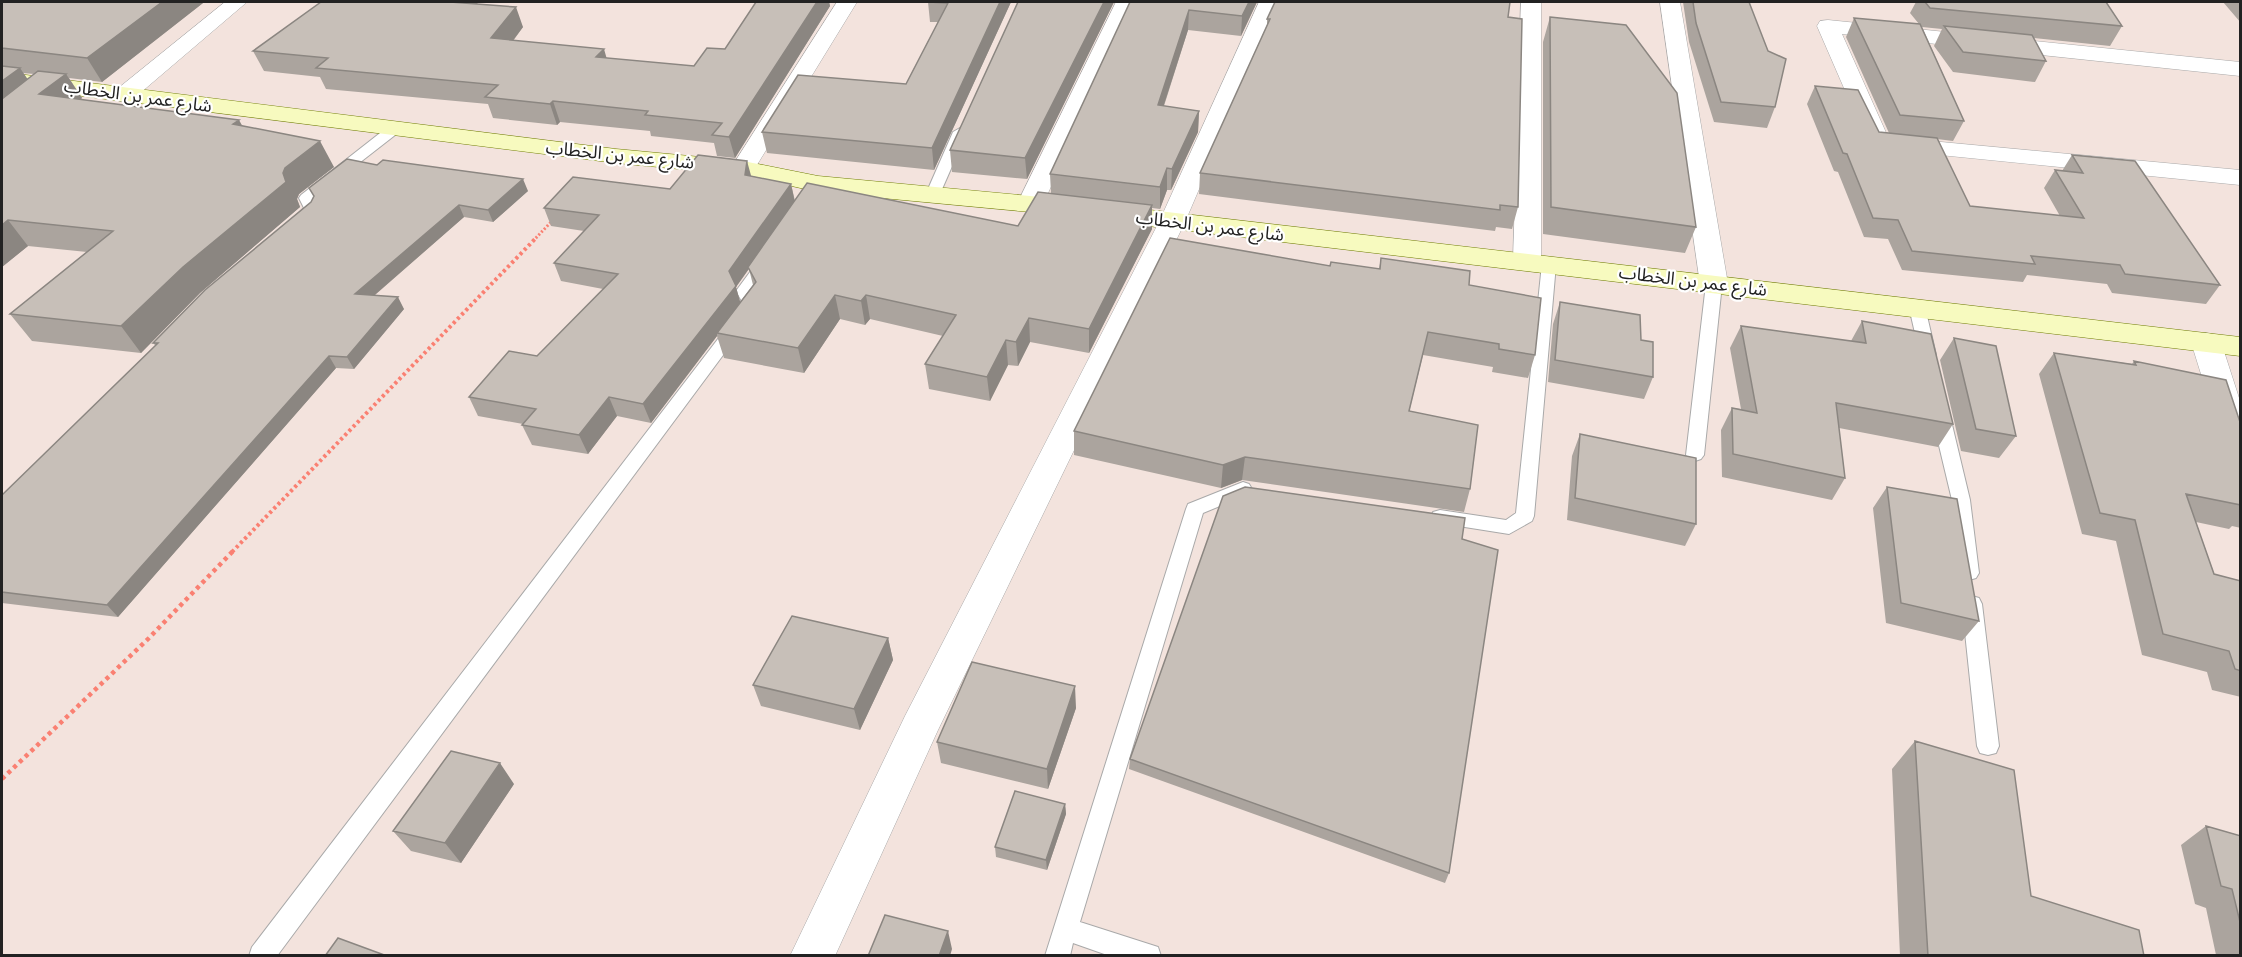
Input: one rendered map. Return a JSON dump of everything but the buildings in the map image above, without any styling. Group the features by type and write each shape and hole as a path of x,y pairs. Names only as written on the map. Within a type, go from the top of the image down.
{"main road":[{"name":"شارع عمر بن الخطاب","path":"2,79 47,92 124,95 616,156 743,168 811,194 932,196 1030,204 2241,346"}],"street":[{"path":"124,95 237,2"},
{"path":"743,168 847,2"},
{"path":"1030,204 1126,2"},
{"path":"812,956 919,728 1172,222 1269,2"},
{"path":"1531,2 1538,263"},
{"path":"1670,2 1714,284"},
{"path":"2241,69 1828,26 1879,143 2241,178"},
{"path":"2206,342 2241,448"}],"lane":[{"path":"932,196 966,120"},
{"path":"285,231 311,209 306,198 394,129"},
{"path":"261,956 752,305 744,291 778,243"},
{"path":"1416,514 1509,527 1525,516 1538,263"},
{"path":"1695,455 1714,284"},
{"path":"1917,307 1932,375"},
{"path":"1937,398 1961,500 1988,746"},
{"path":"1056,956 1195,509 1242,489 1265,492"},
{"path":"1065,929 1149,956"}],"path":[{"path":"2,779 149,638 557,216"}],"shaded area":[{"path":"2,2 2240,2 2240,955 2,955"}]}
